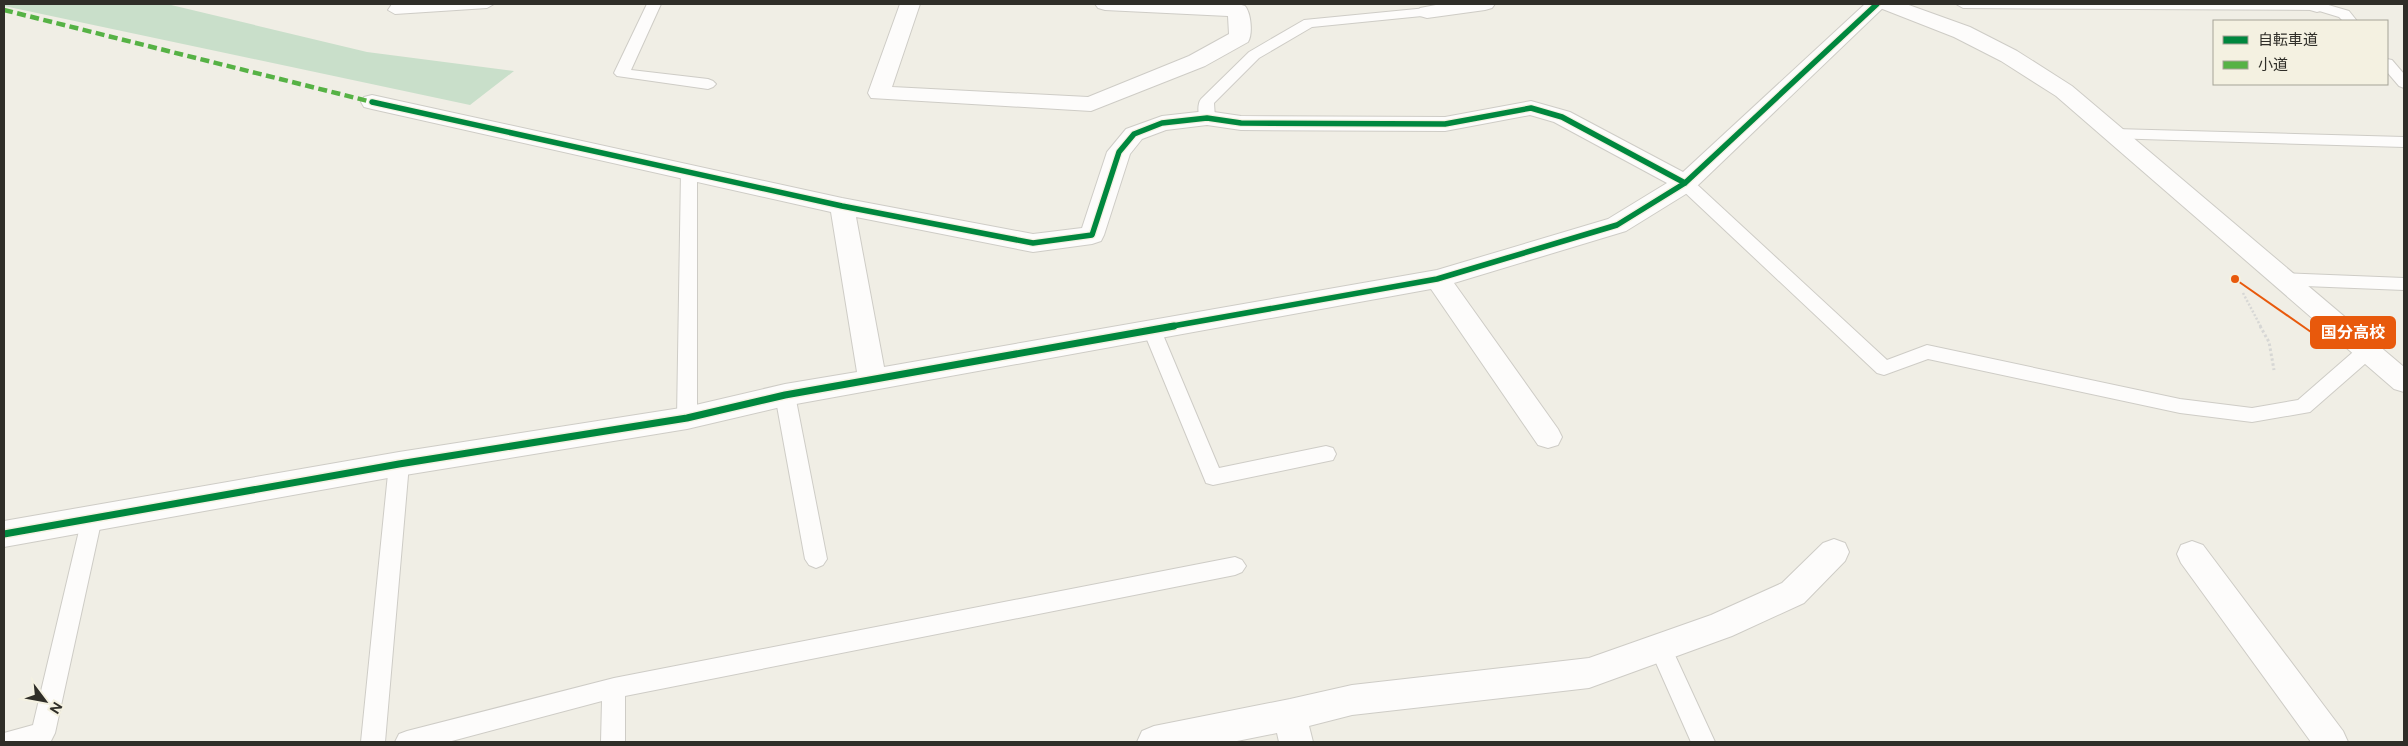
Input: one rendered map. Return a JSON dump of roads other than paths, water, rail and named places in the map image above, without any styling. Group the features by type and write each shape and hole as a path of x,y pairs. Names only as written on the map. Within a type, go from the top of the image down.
{"street":[{"path":"910,4 879,93 1091,104 1197,61 1240,37 1238,10 1105,4"},
{"path":"1426,12 1485,4"},
{"path":"4,534 399,464 687,418 785,395 1437,279 1618,225 1685,183 1878,4"},
{"path":"1887,4 1962,32 2009,56 2064,91 2282,280 2404,382"},
{"path":"372,102 842,206 1033,243 1092,234 1119,152 1134,134 1162,123 1207,118 1241,123 1445,124 1531,108 1562,117 1685,183"},
{"path":"842,206 872,379"},
{"path":"1437,279 1548,437"},
{"path":"1154,742 1293,729 1352,700 1589,672 1721,626 1793,592 1834,552"},
{"path":"2192,554 2331,742"}],"lane":[{"path":"399,4 395,10 487,4"},
{"path":"654,4 622,72 708,84"},
{"path":"1963,4 2316,5 2344,14 2349,20"},
{"path":"1207,118 1206,102 1254,55 1309,23 1426,12"},
{"path":"2388,64 2404,83"},
{"path":"2115,134 2404,142"},
{"path":"687,418 689,172"},
{"path":"1685,183 1884,368 1927,352 2180,406 2252,415 2303,407 2367,351"},
{"path":"2282,280 2404,284"},
{"path":"1152,330 1213,478 1326,454"},
{"path":"785,395 816,559"},
{"path":"374,742 399,464"},
{"path":"8,742 43,733 92,518"},
{"path":"407,742 614,688 1235,566"},
{"path":"1660,647 1703,742"},
{"path":"613,742 614,688"}],"place":[{"name":"国分高校","path":"2235,279"}]}
